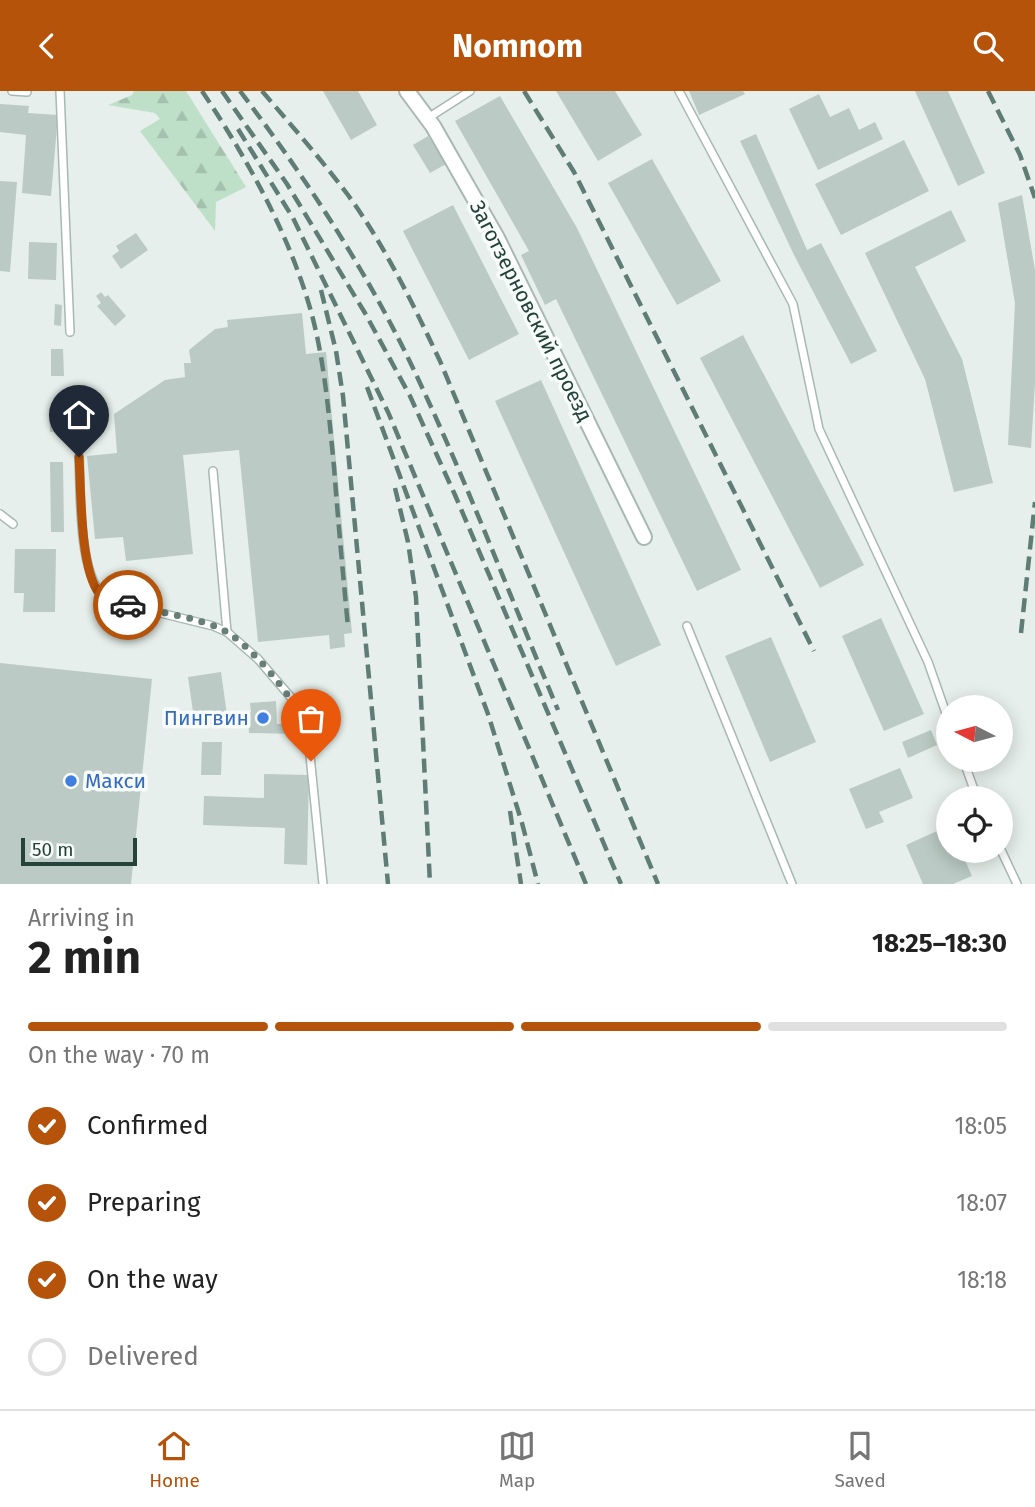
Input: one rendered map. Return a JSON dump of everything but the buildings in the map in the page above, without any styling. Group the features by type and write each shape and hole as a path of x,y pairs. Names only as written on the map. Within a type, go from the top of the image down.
{"street":[{"name":"Заготзерновский проезд","path":"407,91 427,118 497,238 644,537"}],"lane":[{"path":"12,91 27,92"},
{"path":"60,91 70,333"},
{"path":"427,118 470,91"},
{"path":"679,91 793,303 819,429 928,662 940,695"},
{"path":"79,457 85,551 98,592 108,600 213,626 227,632 258,659 294,701 308,736 323,884"},
{"path":"213,471 227,632"},
{"path":"0,514 13,524"},
{"path":"687,626 792,884"},
{"path":"1007,863 1017,884"}],"green space":[{"path":"134,91 186,91 246,187 216,202 215,231 140,131 160,119 155,113 108,105 132,95"}],"railway":[{"path":"202,91 251,171 280,227 312,315 328,410 348,627"},
{"path":"222,91 287,184 365,313 410,396 621,884"},
{"path":"240,91 338,232 401,344 456,464 558,710"},
{"path":"262,91 348,195 386,255 419,318 440,361 658,884"},
{"path":"524,91 574,172 814,651"},
{"path":"988,91 1020,155 1035,198"},
{"path":"238,129 293,218 388,412 586,884"},
{"path":"321,290 336,351 343,396 388,884"},
{"path":"367,387 488,714 538,884"},
{"path":"395,488 408,542 416,597 430,884"},
{"path":"1021,633 1035,502"},
{"path":"510,811 521,884"}],"way so far":[{"path":"128,605 213,626 227,632 258,659 294,701 305,725 311,761"}],"place":[{"name":"Пингвин","path":"263,718"},
{"name":"Макси","path":"71,781"}],"route":[{"path":"79,457 85,551 94,584 104,598 128,605"}]}
